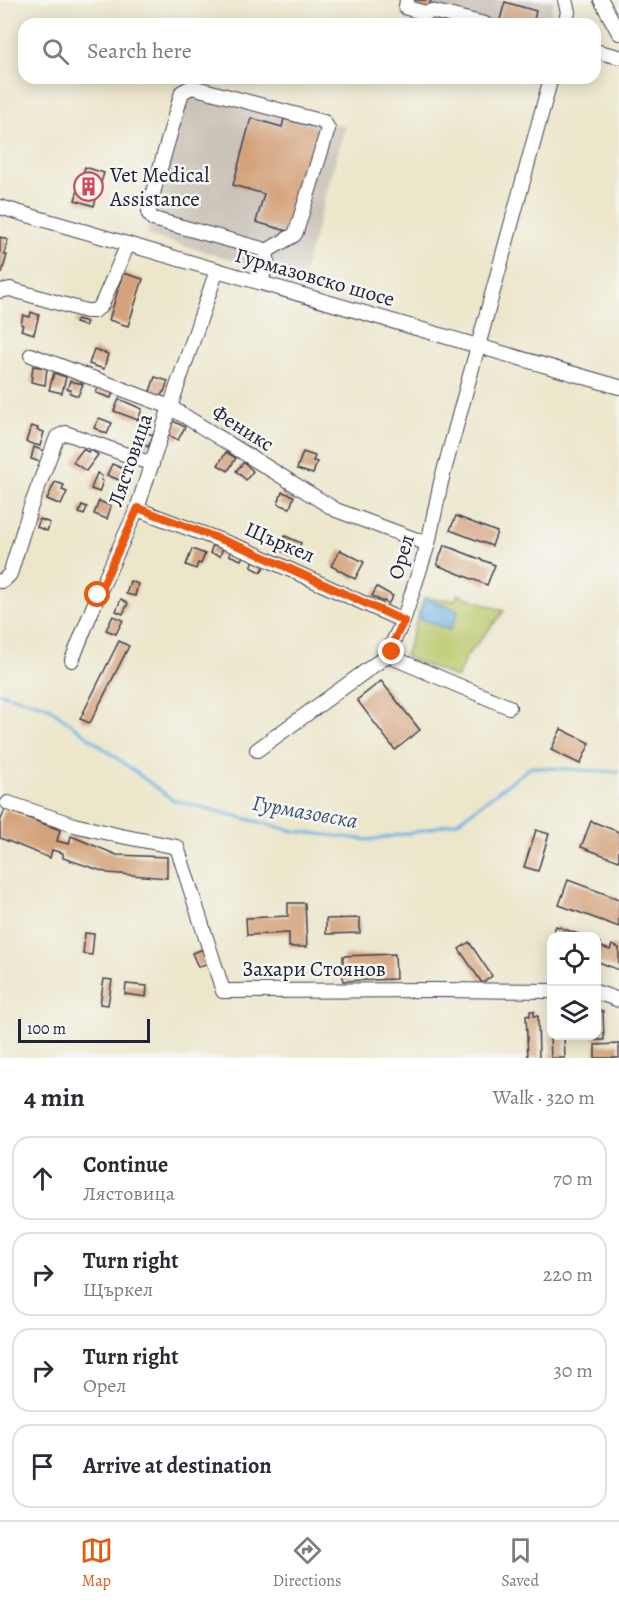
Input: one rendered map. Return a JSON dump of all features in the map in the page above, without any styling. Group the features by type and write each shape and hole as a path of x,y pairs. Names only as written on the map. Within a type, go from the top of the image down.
{"street":[{"path":"407,0 407,8 461,18"},
{"path":"601,0 618,27"},
{"path":"566,18 569,3"},
{"path":"601,52 619,57"},
{"name":"Орел","path":"392,652 392,644 404,621 428,544 441,482 549,84"},
{"path":"260,283 268,260 262,249 153,219 149,214 149,207 182,92 188,88 192,87 324,122 327,125 327,133 296,232 265,252"},
{"name":"Гурмазовско шосе","path":"0,207 619,387"},
{"path":"0,291 10,289 86,311 94,311 101,306 128,244"},
{"name":"Лястовица","path":"72,660 98,595 138,508 216,270"},
{"name":"Феникс","path":"31,355 170,407 336,510 428,544"},
{"path":"0,581 10,574 31,506 57,437 66,433 152,464"},
{"name":"Щъркел","path":"138,508 249,550 404,621"},
{"path":"257,750 392,652 396,659 509,707"},
{"name":"Захари Стоянов","path":"8,803 74,825 121,837 177,847 224,991 547,991"},
{"path":"601,993 619,1000"}],"shaded area":[{"path":"404,0 554,0 550,18 410,18 401,16"},
{"path":"190,84 345,127 302,280 147,235"}],"green space":[{"path":"458,594 504,611 466,657 457,678 405,656 424,598 455,600"}],"water":[{"path":"424,598 459,611 450,630 418,618"}],"building":[{"path":"409,0 431,0 429,9 425,13"},
{"path":"505,2 536,11 534,18 500,18"},
{"path":"251,118 282,127 284,119 323,129 294,233 256,222 264,194 233,185"},
{"name":"Vet Medical Assistance","path":"85,167 104,173 94,206 75,200"},
{"path":"0,237 8,240 2,273 0,272"},
{"path":"123,273 143,279 128,326 109,320"},
{"path":"31,312 39,315 34,334 21,330 23,315 30,317"},
{"path":"77,319 87,322 85,326 75,323"},
{"path":"94,349 108,354 104,369 89,364"},
{"path":"33,366 47,368 45,385 31,382"},
{"path":"54,373 66,377 62,393 49,390"},
{"path":"155,377 168,381 160,398 149,394"},
{"path":"70,381 83,384 78,396 67,389"},
{"path":"99,384 114,389 111,398 96,393"},
{"path":"119,399 142,409 138,420 114,411"},
{"path":"99,418 112,423 107,434 94,428"},
{"path":"173,421 185,427 178,440 166,434"},
{"path":"31,426 44,432 40,446 26,442"},
{"path":"142,431 153,435 148,447 138,442"},
{"path":"34,447 44,451 41,462 31,459"},
{"path":"83,449 88,452 90,449 98,455 86,471 73,462"},
{"path":"226,452 236,458 228,471 218,465"},
{"path":"303,452 315,456 313,461 317,462 313,474 297,469"},
{"path":"244,462 253,471 246,480 236,471"},
{"path":"112,464 124,469 119,480 107,475"},
{"path":"97,473 102,476 103,481 99,492 91,489"},
{"path":"55,482 64,485 62,490 67,492 61,505 47,499"},
{"path":"282,492 294,496 290,508 278,504"},
{"path":"99,501 111,506 107,519 94,514"},
{"path":"82,505 87,507 84,515 79,513"},
{"path":"456,516 497,532 492,546 450,530"},
{"path":"40,519 50,523 47,531 37,527"},
{"path":"285,536 301,543 295,558 279,550"},
{"path":"214,541 224,545 220,556 210,553"},
{"path":"444,545 495,565 487,585 437,565"},
{"path":"232,548 244,554 241,560 229,555"},
{"path":"192,549 205,554 196,569 186,565"},
{"path":"340,550 364,562 355,579 331,566"},
{"path":"254,560 265,565 261,572 251,567"},
{"path":"130,581 138,584 135,596 126,594"},
{"path":"377,587 393,596 388,604 372,596"},
{"path":"121,599 128,603 123,614 116,611"},
{"path":"113,616 123,620 116,634 106,630"},
{"path":"119,641 129,646 90,723 80,719"},
{"path":"381,681 420,730 395,750 357,700"},
{"path":"561,729 590,743 580,764 551,750"},
{"path":"5,809 60,830 57,841 69,844 71,836 117,855 167,857 167,878 108,873 63,858 63,853 52,850 50,858 0,838 0,822"},
{"path":"591,821 619,832 619,861 581,847"},
{"path":"536,830 549,834 538,871 524,867"},
{"path":"568,880 619,899 619,927 559,905"},
{"path":"288,903 305,903 307,947 289,947 289,933 247,935 246,918 288,916"},
{"path":"360,918 360,933 326,934 326,919"},
{"path":"556,926 573,932 554,932"},
{"path":"85,933 94,934 92,955 83,954"},
{"path":"469,942 492,976 482,983 459,949"},
{"path":"612,945 619,948 619,970 601,963 601,947 610,950"},
{"path":"204,949 209,963 198,967 192,953"},
{"path":"395,954 396,979 343,981 343,956"},
{"path":"104,979 112,980 108,1005 100,1004"},
{"path":"126,984 147,986 146,997 125,994"},
{"path":"530,1011 534,1011 534,1016 538,1016 539,1058 528,1058 526,1015 530,1016"},
{"path":"601,1011 603,1011 604,1040 601,1040"},
{"path":"550,1040 564,1040 565,1058 551,1058"},
{"path":"619,1044 619,1058 595,1058 595,1045"}],"waterway":[{"name":"Гурмазовска","path":"0,693 47,706 173,800 294,831 369,840 416,832 457,822 531,767 619,772"}],"place":[{"name":"Vet Medical Assistance","path":"89,187"}],"route":[{"path":"98,595 138,508 249,550 404,621 392,644 392,652"}]}
